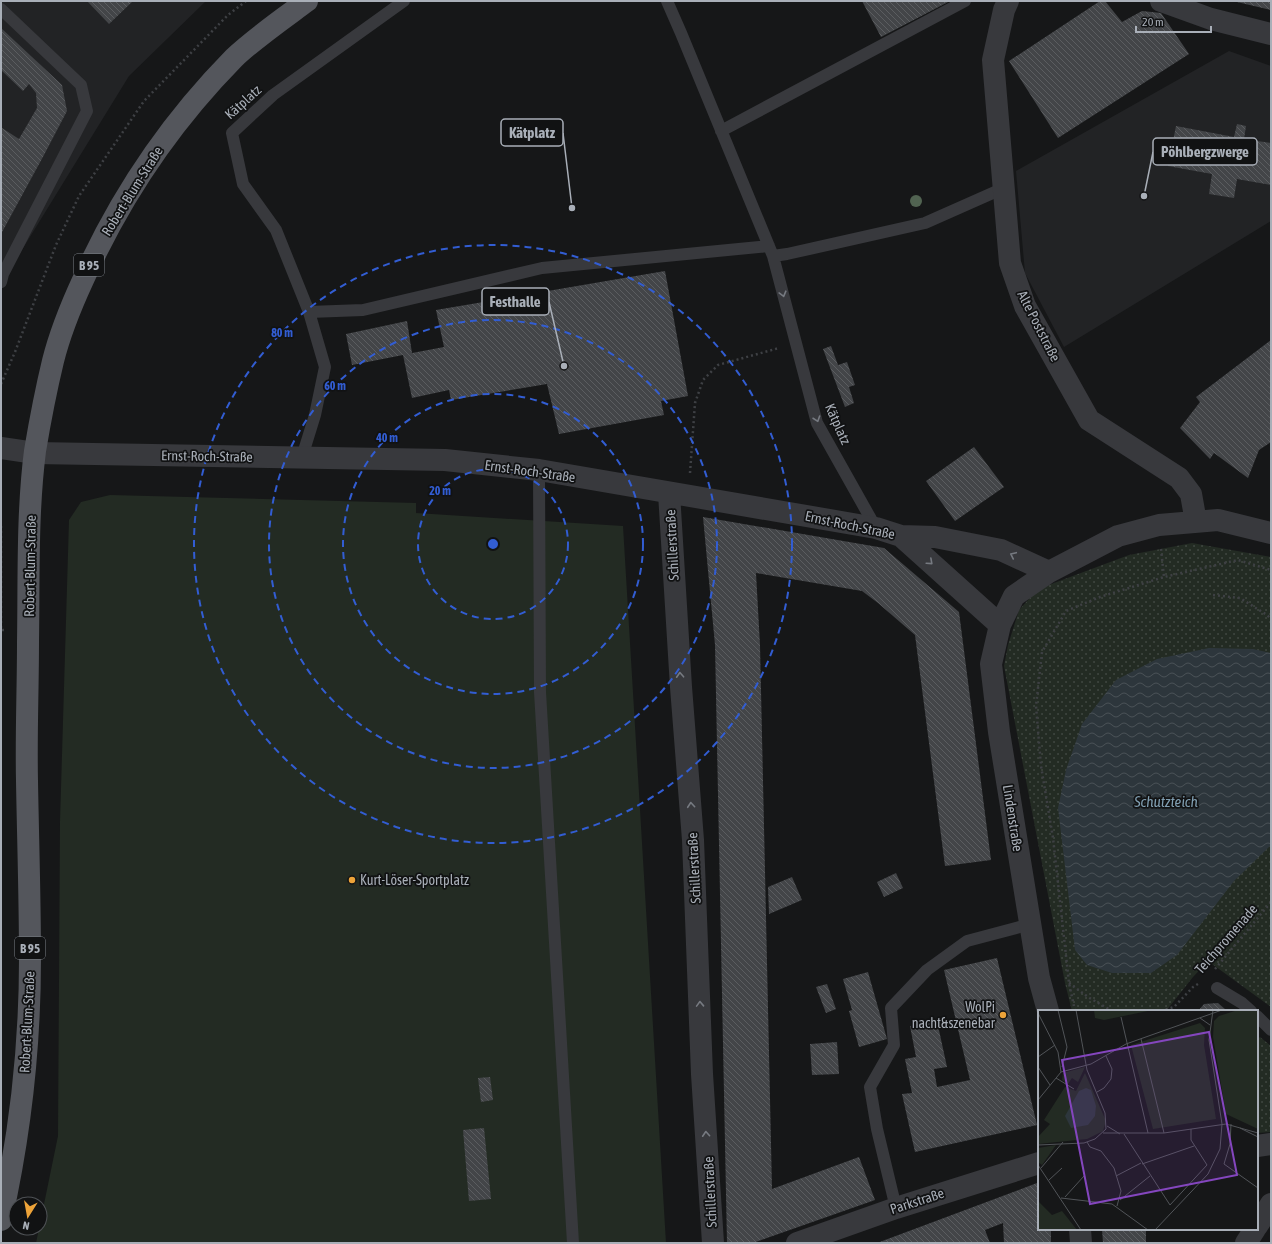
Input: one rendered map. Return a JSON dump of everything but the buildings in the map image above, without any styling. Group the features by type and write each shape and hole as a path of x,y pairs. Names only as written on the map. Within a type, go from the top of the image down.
{"main road":[{"name":"Robert-Blum-Straße","path":"1,1220 12,1172 27,1048 30,961 27,777 29,534 35,453 54,358 70,309 99,244 136,180 164,140 195,101 237,56 307,1"}],"street":[{"name":"Alte Poststraße","path":"1008,1 1004,10 993,60 1010,262 1025,306 1089,420 1179,478 1191,494 1196,522"},
{"path":"1161,1 1211,19 1271,34"},
{"name":"Ernst-Roch-Straße","path":"1,448 35,453 445,460 539,470 876,528 901,536 935,537 1001,550 1049,572"},
{"name":"Schillerstraße","path":"679,494 681,687 693,840 702,1074 713,1243"},
{"path":"1049,572 1118,536 1159,525 1218,520 1271,533"},
{"path":"901,536 1000,625"},
{"name":"Lindenstraße","path":"1048,1010 1039,978 999,732 991,664 1000,625 1014,596 1049,572"},
{"path":"1258,1146 1271,1144"},
{"name":"Parkstraße","path":"797,1243 896,1208 1038,1163"},
{"path":"1258,1224 1271,1204"},
{"path":"1080,1230 1081,1243"},
{"path":"1246,1243 1254,1230"}],"lane":[{"name":"Kätplatz","path":"309,312 276,230 243,184 232,132 273,95 404,1"},
{"name":"Kätplatz","path":"667,1 771,251 818,422 876,528"},
{"path":"721,131 965,1"},
{"path":"1,9 81,85 88,111 3,274 1,282"},
{"path":"302,458 315,415 325,367 309,312 363,310 542,268 771,251 787,254 925,223 1004,188"},
{"path":"539,470 540,692 573,1243"},
{"path":"896,1208 877,1129 870,1086 894,1045 891,1008 927,970 967,942 1031,924"},
{"path":"1217,988 1242,1002 1250,1010"},
{"path":"1258,1017 1271,1030"}],"path":[{"path":"1,384 15,352 56,245 78,196 144,101 228,15 246,1"},
{"path":"679,494 695,403 703,380 718,365 796,343"},
{"path":"1075,1010 1068,983 1053,838 1041,766 1036,706 1042,652 1066,611 1100,597 1164,577 1238,560 1271,570"},
{"path":"1213,595 1240,598 1267,614 1271,619"},
{"name":"Teichpromenade","path":"1211,974 1271,902"},
{"path":"1068,983 1110,1010"},
{"name":"Teichpromenade","path":"1172,1010 1193,987 1199,983"},
{"path":"1164,1010 1174,1007"}],"shaded area":[{"path":"1,1 206,1 129,76 1,284"},
{"path":"1229,51 1271,66 1271,221 1064,347 1025,273 1016,171"},
{"name":"Kurt-Löser-Sportplatz","path":"110,495 416,503 416,513 623,526 666,1243 36,1243 37,1236 48,1236 48,1196 46,1196 58,1136 60,822 69,520 81,502"},
{"path":"1192,543 1271,557 1271,1007 1208,961 1167,1010 1072,1010 1065,983 1004,666 1008,645 1019,610 1038,589 1129,555"},
{"path":"1260,1037 1271,1046 1271,1132 1258,1133 1258,1039"}],"water":[{"name":"Schutzteich","path":"1209,648 1253,649 1271,653 1271,845 1234,881 1177,955 1151,973 1112,973 1087,965 1075,950 1058,808 1066,770 1082,724 1116,680 1157,659"}],"place":[{"name":"Pöhlbergzwerge","path":"1144,196"},
{"name":"Kätplatz","path":"572,208"},
{"name":"Festhalle","path":"564,366"},
{"name":"Kurt-Löser-Sportplatz","path":"352,880"},
{"name":"WolPi nacht&szenebar","path":"1003,1015"}]}
